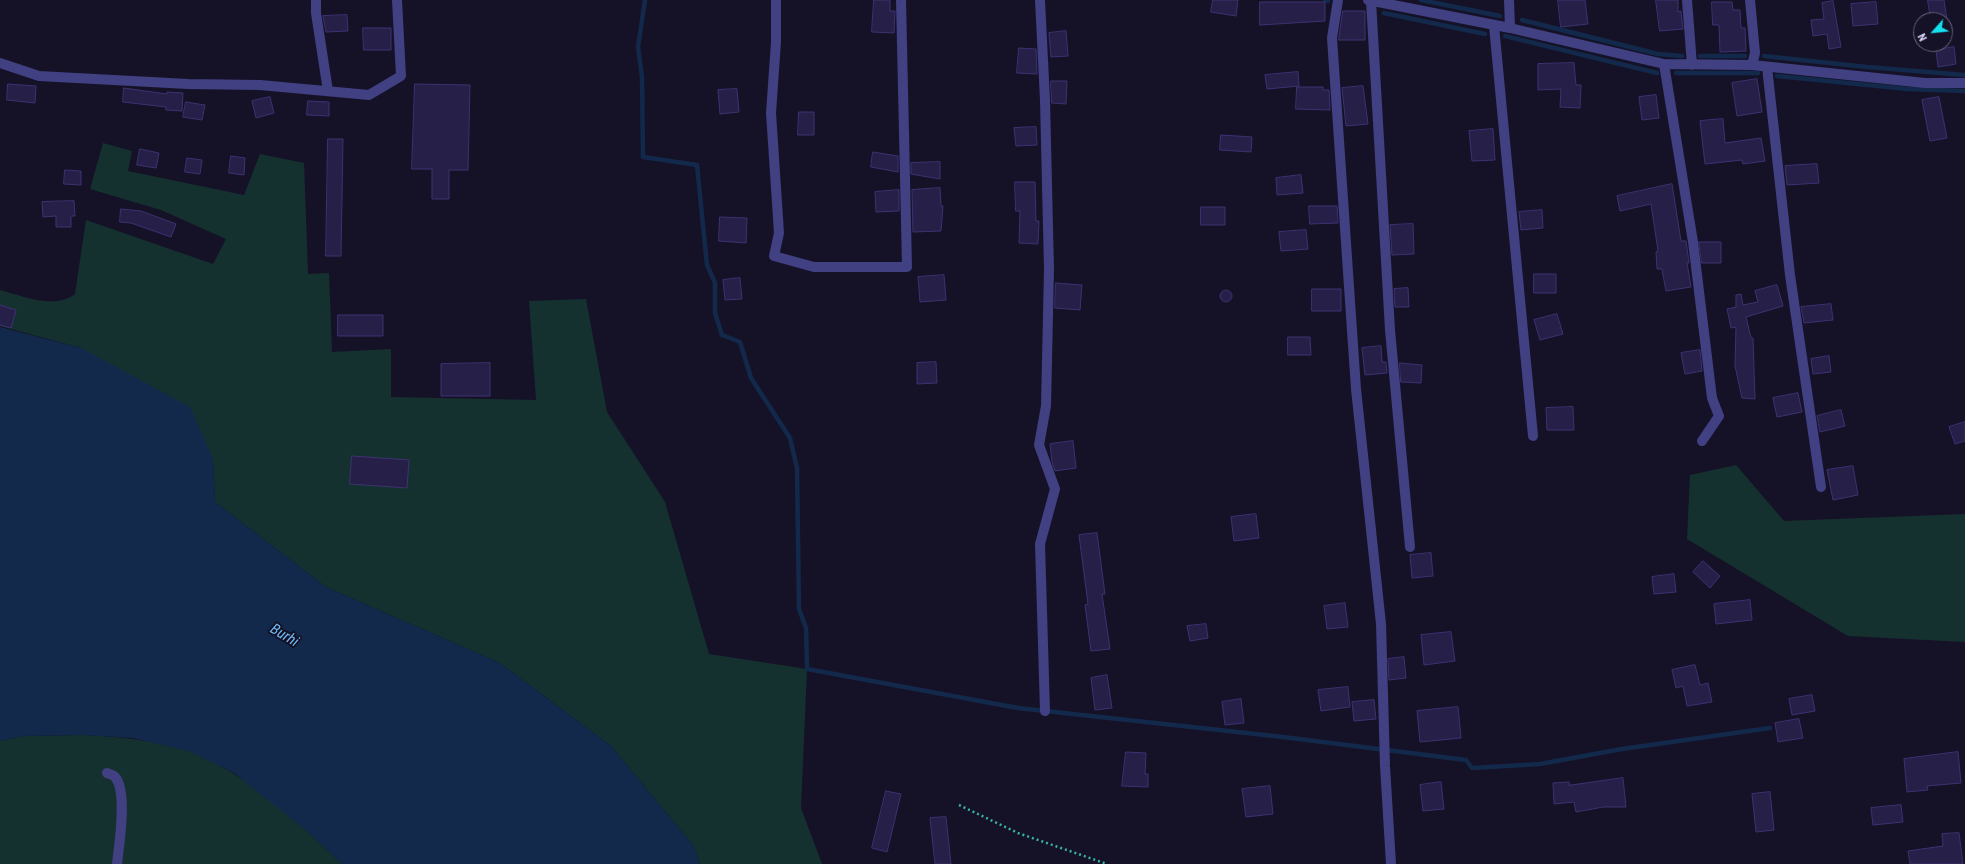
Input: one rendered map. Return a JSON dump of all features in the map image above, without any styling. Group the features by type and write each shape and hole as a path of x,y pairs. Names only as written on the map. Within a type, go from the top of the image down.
{"street":[{"path":"316,0 316,14 328,91"},
{"path":"0,63 39,76 188,84 260,85 369,95 401,76 397,0"},
{"path":"776,0 776,42 771,113 779,234 774,256 814,267 907,267 901,0"},
{"path":"1040,0 1046,100 1048,269 1046,406 1039,445 1055,489 1040,544 1045,711"},
{"path":"1338,0 1332,38 1356,389 1381,624 1385,766 1391,864"},
{"path":"1410,547 1390,330 1370,0 1510,28 1664,64 1752,65 1925,83 1965,83"},
{"path":"1509,0 1510,28"},
{"path":"1687,0 1692,65"},
{"path":"1750,0 1755,53 1752,65"},
{"path":"1494,26 1533,436"},
{"path":"1664,64 1692,242 1712,398 1719,416 1702,441"},
{"path":"1767,67 1790,275 1821,487"},
{"path":"107,773 115,777 121,790 122,828 117,864"}],"path":[{"path":"959,805 1018,834 1096,862 1107,864"}],"green space":[{"path":"103,143 132,151 128,171 244,195 260,154 304,163 308,274 329,273 332,352 391,349 391,397 536,400 529,301 586,299 607,412 665,502 709,654 807,669 801,808 822,864 700,864 693,845 611,746 500,663 326,587 215,502 213,459 81,348 0,326 0,290 28,298 48,301 67,299 75,294 86,220 213,264 226,239 161,210 90,189"},
{"path":"1736,465 1784,521 1965,514 1965,642 1848,636 1687,539 1690,475"},
{"path":"85,735 124,738 164,744 189,751 209,760 230,771 270,800 290,816 342,864 0,864 0,741 23,736"}],"water":[{"name":"Burhi","path":"0,327 81,348 190,407 213,459 215,502 326,587 500,663 611,746 693,845 700,864 342,864 308,832 234,773 189,751 132,738 85,735 23,736 0,741"}],"building":[{"path":"874,0 890,0 890,11 895,11 894,33 872,32"},
{"path":"1213,0 1238,0 1236,16 1211,12"},
{"path":"1558,0 1585,0 1588,24 1561,27"},
{"path":"1656,0 1678,0 1678,12 1681,11 1683,29 1660,31"},
{"path":"1928,0 1944,0 1946,12 1930,12"},
{"path":"1833,1 1841,47 1829,49 1827,34 1813,36 1811,20 1824,19 1822,3"},
{"path":"1260,2 1325,2 1325,21 1260,25"},
{"path":"1712,2 1732,2 1733,10 1740,10 1741,28 1745,28 1746,51 1720,52 1719,25 1713,25"},
{"path":"1876,2 1878,24 1853,26 1851,4"},
{"path":"1343,11 1365,11 1365,40 1339,40"},
{"path":"347,15 348,31 326,32 323,16"},
{"path":"363,28 391,28 391,50 364,50"},
{"path":"1066,31 1068,56 1051,57 1049,33"},
{"path":"1953,47 1956,64 1938,67 1936,52 1953,52"},
{"path":"1019,48 1036,49 1037,74 1017,73"},
{"path":"1574,63 1576,85 1581,85 1580,108 1560,107 1561,89 1538,90 1538,64"},
{"path":"1298,72 1299,86 1267,89 1265,75"},
{"path":"1757,79 1762,112 1737,116 1732,83"},
{"path":"1051,81 1067,81 1066,104 1052,103"},
{"path":"8,84 36,86 35,103 7,100"},
{"path":"415,84 470,85 468,170 449,170 449,199 432,199 432,169 412,169"},
{"path":"1363,86 1368,124 1346,126 1342,88"},
{"path":"1297,87 1323,87 1323,90 1329,90 1330,110 1296,109"},
{"path":"124,88 167,94 167,92 183,93 182,111 166,110 166,107 123,102"},
{"path":"737,89 739,112 720,114 718,90"},
{"path":"1656,95 1659,118 1642,120 1639,97"},
{"path":"270,97 274,113 256,118 252,101"},
{"path":"1939,97 1947,138 1930,141 1922,100"},
{"path":"308,101 329,102 329,116 307,115"},
{"path":"186,102 205,105 202,120 183,117"},
{"path":"799,112 814,112 814,135 798,135"},
{"path":"1723,119 1725,143 1761,138 1765,161 1743,164 1742,160 1705,164 1700,121"},
{"path":"1036,127 1037,145 1016,146 1014,128"},
{"path":"1493,129 1495,160 1472,161 1469,131"},
{"path":"1221,135 1252,137 1251,152 1220,150"},
{"path":"328,139 343,139 341,256 326,256"},
{"path":"140,149 159,153 156,168 137,165"},
{"path":"873,152 898,156 898,172 871,167"},
{"path":"231,156 245,158 244,175 229,173"},
{"path":"187,158 202,160 200,174 185,172"},
{"path":"940,162 940,179 911,174 911,163"},
{"path":"1817,164 1819,183 1787,185 1785,166"},
{"path":"65,170 81,171 81,185 64,184"},
{"path":"1301,175 1303,193 1277,195 1276,178"},
{"path":"1015,182 1035,182 1036,221 1039,221 1038,244 1019,243 1020,211 1016,211"},
{"path":"1672,184 1681,241 1686,241 1689,263 1687,263 1691,287 1666,291 1662,269 1657,269 1656,252 1658,251 1651,204 1620,211 1617,196"},
{"path":"940,188 941,206 943,206 941,231 913,232 912,190"},
{"path":"899,190 899,211 876,212 875,192"},
{"path":"74,201 75,216 71,216 71,227 56,227 56,216 43,217 42,202"},
{"path":"1309,206 1337,206 1338,223 1310,224"},
{"path":"1201,207 1225,207 1225,225 1201,225"},
{"path":"121,209 141,211 176,224 171,237 131,223 120,222"},
{"path":"1542,210 1543,228 1521,230 1519,212"},
{"path":"720,217 747,218 746,243 719,241"},
{"path":"1413,224 1414,254 1392,255 1390,225"},
{"path":"1306,230 1308,249 1281,251 1279,232"},
{"path":"1699,242 1721,242 1721,263 1702,263"},
{"path":"1534,274 1556,274 1556,293 1534,293"},
{"path":"944,275 946,300 920,302 918,277"},
{"path":"740,278 742,299 725,300 723,280"},
{"path":"1056,283 1082,285 1080,310 1055,308"},
{"path":"1777,285 1783,306 1746,317 1751,338 1753,338 1755,399 1742,398 1735,366 1736,327 1731,328 1727,309 1736,307 1736,295 1741,294 1743,305 1758,302 1755,291"},
{"path":"1408,288 1409,307 1395,307 1394,289"},
{"path":"1312,289 1341,289 1341,311 1312,311"},
{"path":"1224,290 1228,290 1232,296 1228,302 1224,302 1220,298 1220,294"},
{"path":"1831,304 1833,320 1804,323 1801,307"},
{"path":"0,305 16,310 11,328 0,325"},
{"path":"1557,314 1563,334 1540,340 1534,320"},
{"path":"338,315 383,315 383,336 338,336"},
{"path":"1288,337 1310,337 1311,355 1288,355"},
{"path":"1381,346 1382,362 1386,362 1387,373 1365,375 1362,348"},
{"path":"1700,350 1702,371 1685,374 1681,353"},
{"path":"1829,356 1831,372 1813,374 1811,359"},
{"path":"936,362 937,383 917,384 917,363"},
{"path":"490,363 490,396 441,396 441,364"},
{"path":"1400,363 1422,365 1421,383 1401,382"},
{"path":"1798,393 1802,412 1777,417 1773,398"},
{"path":"1573,407 1574,430 1547,430 1546,408"},
{"path":"1841,410 1845,426 1820,432 1817,416"},
{"path":"1965,422 1965,441 1955,444 1949,427"},
{"path":"1073,441 1076,468 1055,471 1052,462 1050,444"},
{"path":"352,456 409,460 407,488 350,484"},
{"path":"1853,466 1858,495 1833,500 1827,470"},
{"path":"1256,514 1259,538 1234,541 1231,517"},
{"path":"1097,533 1105,594 1102,594 1110,649 1091,651 1085,605 1088,604 1079,535"},
{"path":"1431,553 1433,576 1412,578 1410,555"},
{"path":"1703,561 1720,576 1710,588 1693,572"},
{"path":"1674,574 1676,592 1654,594 1652,577"},
{"path":"1750,600 1752,620 1716,624 1714,604"},
{"path":"1345,603 1348,627 1327,629 1324,606"},
{"path":"1206,624 1208,638 1190,641 1187,626"},
{"path":"1451,632 1455,661 1424,665 1421,635"},
{"path":"1404,657 1406,678 1389,680 1388,659"},
{"path":"1695,665 1700,685 1708,683 1712,702 1687,706 1683,686 1676,688 1672,670"},
{"path":"1107,675 1112,708 1095,710 1091,678"},
{"path":"1348,687 1350,707 1321,711 1318,690"},
{"path":"1812,695 1815,711 1792,715 1789,699"},
{"path":"1241,699 1244,723 1225,725 1222,702"},
{"path":"1374,700 1376,719 1354,721 1352,702"},
{"path":"1458,707 1461,738 1420,742 1417,711"},
{"path":"1799,719 1803,738 1778,742 1775,723"},
{"path":"1126,752 1146,753 1145,774 1148,774 1148,787 1122,786"},
{"path":"1958,752 1961,783 1927,786 1928,790 1907,792 1904,759"},
{"path":"1623,778 1626,807 1603,807 1576,812 1574,802 1554,804 1553,783 1569,782 1569,785"},
{"path":"1441,782 1444,809 1423,811 1420,785"},
{"path":"1270,786 1273,814 1246,817 1242,789"},
{"path":"886,791 901,794 887,852 872,848"},
{"path":"1770,792 1774,830 1756,832 1752,794"},
{"path":"1901,805 1903,822 1873,825 1871,808"},
{"path":"946,817 951,864 935,864 930,818"},
{"path":"1959,833 1963,864 1910,864 1908,851 1943,846 1942,834"}],"waterway":[{"path":"645,0 638,47 642,77 643,157 697,165 707,265 715,283 715,313 722,335 740,342 751,378 790,438 797,468 799,609 806,628 807,669 1018,708 1283,737 1466,760 1472,768 1540,764 1622,749 1770,728"},
{"path":"1421,0 1500,16"},
{"path":"1384,13 1485,34"},
{"path":"1522,20 1658,54 1682,56"},
{"path":"1505,36 1657,73"},
{"path":"1700,56 1745,56"},
{"path":"1764,56 1867,67 1965,75"},
{"path":"1676,73 1758,73"},
{"path":"1777,76 1908,89 1965,91"}]}
